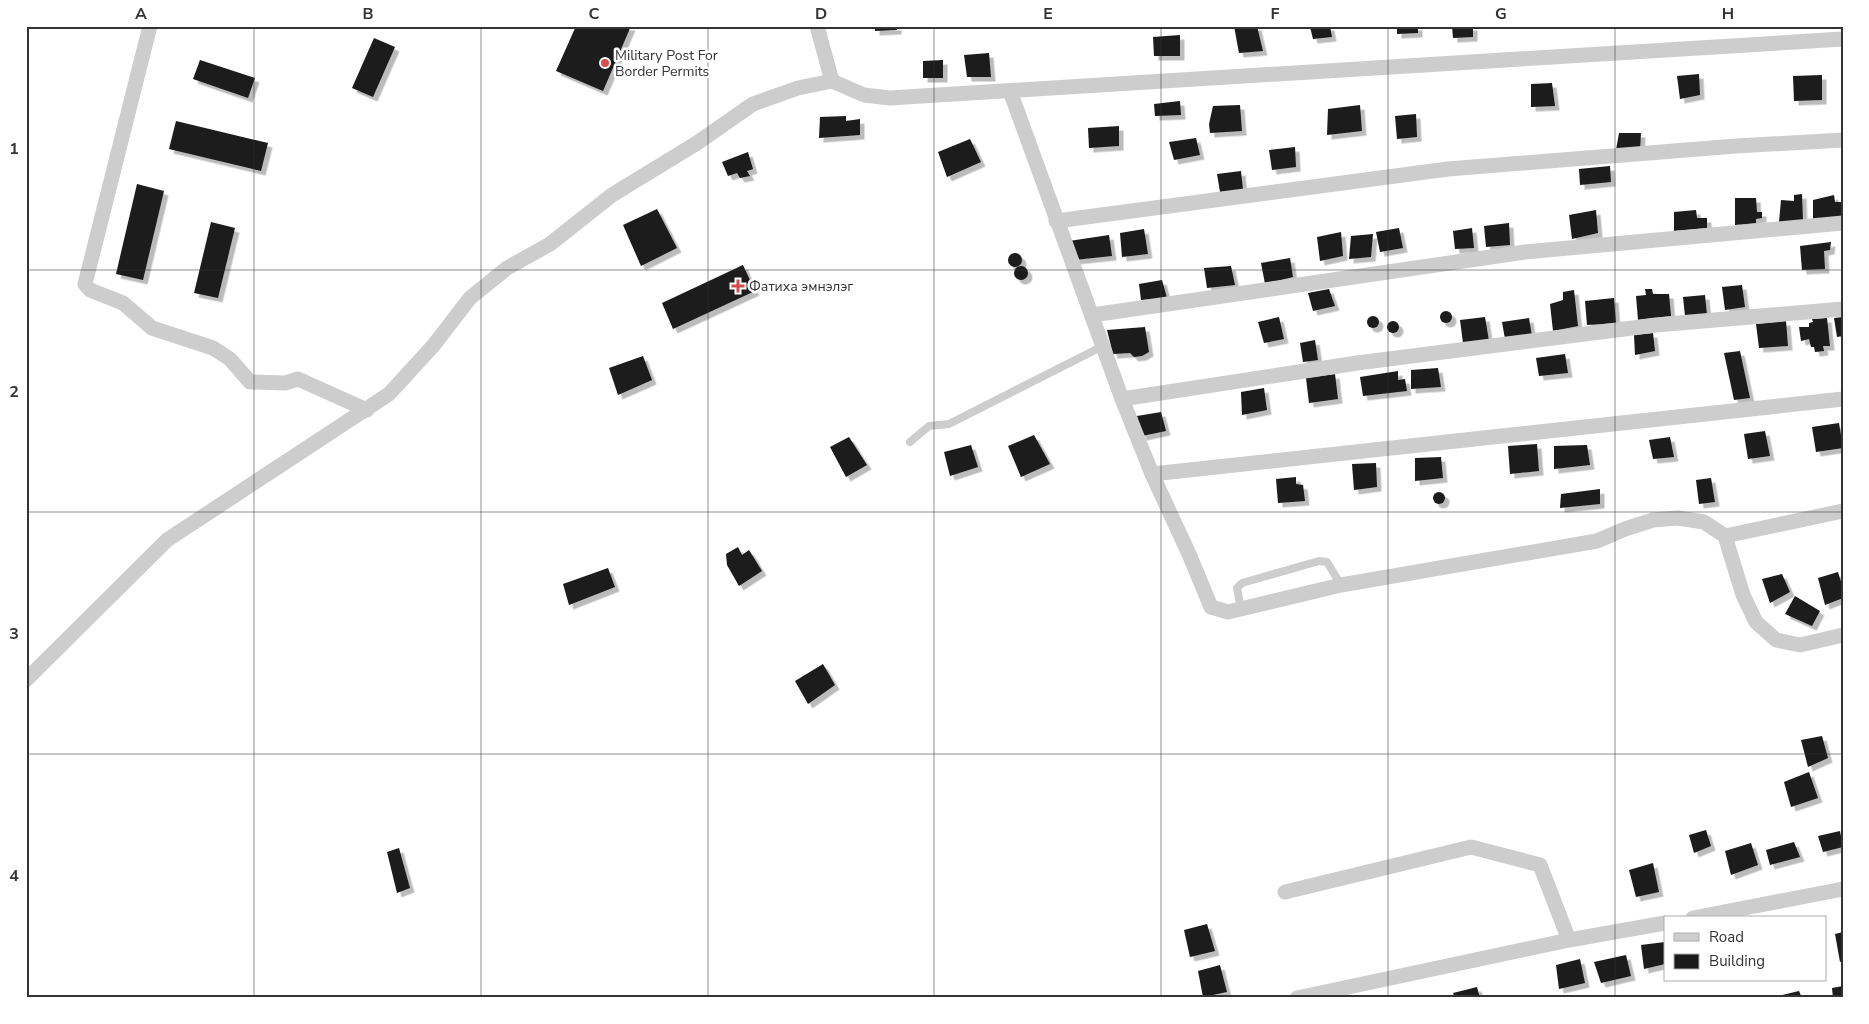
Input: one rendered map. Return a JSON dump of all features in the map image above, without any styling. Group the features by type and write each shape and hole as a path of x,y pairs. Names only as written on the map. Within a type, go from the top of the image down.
{"street":[{"path":"150,26 85,284 90,290 123,302 152,328 213,348 230,359 250,382 285,383 298,379 367,410"},
{"path":"816,26 832,81"},
{"path":"26,680 167,540 389,394 433,346 470,298 507,268 550,244 612,195 697,143 753,104 798,88 832,81 864,95 890,98 1843,40"},
{"path":"1010,91 1122,399 1152,474 1211,607 1228,612 1341,585 1597,541 1653,520 1678,518 1704,522 1725,536 1756,622 1776,640 1800,645 1843,635"},
{"path":"1056,221 1448,169 1736,146 1843,140"},
{"path":"1092,315 1525,252 1843,223"},
{"path":"1122,399 1357,363 1656,325 1843,309"},
{"path":"1152,474 1843,399"},
{"path":"1725,536 1843,511"},
{"path":"1285,892 1471,847 1540,865 1569,940"},
{"path":"1702,916 1843,889"},
{"path":"1297,998 1569,940 1664,923"}],"lane":[{"path":"910,442 930,426 949,424 1103,346"},
{"path":"1241,609 1237,588 1242,583 1319,561 1327,562 1341,585"}],"building":[{"path":"576,26 631,26 603,91 556,71"},
{"path":"875,26 897,26 897,30 875,31"},
{"path":"1234,26 1257,26 1263,51 1239,53"},
{"path":"1330,26 1332,37 1313,39 1310,27"},
{"path":"1397,26 1418,26 1418,33 1397,34"},
{"path":"1452,26 1473,26 1473,37 1453,38"},
{"path":"1180,35 1180,56 1154,56 1153,37"},
{"path":"374,38 395,47 373,97 352,88"},
{"path":"989,53 991,77 967,77 964,55"},
{"path":"200,60 255,78 248,98 193,79"},
{"path":"943,60 943,78 923,78 923,61"},
{"path":"1699,74 1700,95 1680,99 1677,76"},
{"path":"1822,75 1822,100 1794,101 1793,76"},
{"path":"1552,83 1555,106 1531,107 1531,84"},
{"path":"1180,101 1181,115 1155,116 1154,104"},
{"path":"1240,105 1242,131 1210,133 1209,124 1213,106"},
{"path":"1360,105 1362,131 1327,135 1328,109"},
{"path":"1416,114 1417,137 1397,139 1395,116"},
{"path":"846,116 846,121 860,119 860,135 819,138 820,117"},
{"path":"176,121 268,143 261,171 169,149"},
{"path":"1119,126 1119,146 1089,148 1088,128"},
{"path":"1619,133 1641,133 1640,150 1616,150"},
{"path":"1196,138 1200,155 1174,160 1169,142"},
{"path":"970,139 981,162 947,177 938,152"},
{"path":"1295,147 1296,167 1272,170 1269,150"},
{"path":"748,152 753,169 747,171 750,176 740,178 737,173 728,176 722,162"},
{"path":"1610,166 1611,182 1580,185 1579,169"},
{"path":"1241,171 1243,190 1220,192 1217,174"},
{"path":"137,184 164,191 143,280 116,274"},
{"path":"1802,194 1803,221 1779,222 1781,200 1794,201 1794,195"},
{"path":"1834,195 1835,202 1843,202 1843,217 1813,219 1813,200"},
{"path":"1735,198 1756,198 1757,212 1762,212 1762,218 1756,219 1756,223 1735,225"},
{"path":"657,209 677,248 641,266 623,225"},
{"path":"1596,210 1598,233 1572,239 1569,215"},
{"path":"1696,210 1697,218 1707,218 1707,228 1674,231 1674,212"},
{"path":"211,222 235,228 218,298 194,293"},
{"path":"1509,223 1510,245 1486,247 1484,226"},
{"path":"1399,228 1403,248 1380,252 1376,232"},
{"path":"1472,228 1474,248 1455,249 1453,231"},
{"path":"1144,229 1148,254 1122,257 1120,233"},
{"path":"1341,232 1343,256 1320,261 1317,237"},
{"path":"1373,234 1371,257 1349,259 1351,236"},
{"path":"1109,235 1112,256 1074,260 1069,241"},
{"path":"1831,242 1830,250 1824,251 1825,269 1802,270 1800,246"},
{"path":"1015,253 1020,255 1022,260 1020,265 1015,267 1010,265 1008,260 1010,255"},
{"path":"1290,258 1293,277 1265,284 1261,263"},
{"path":"743,265 755,291 673,329 662,303"},
{"path":"1021,266 1026,268 1028,273 1026,278 1021,280 1016,278 1014,273 1016,268"},
{"path":"1231,266 1235,285 1207,288 1204,268"},
{"path":"1162,280 1167,298 1141,300 1139,284"},
{"path":"1742,285 1745,307 1725,310 1722,287"},
{"path":"1329,289 1335,306 1313,311 1308,293"},
{"path":"1645,289 1652,289 1653,294 1669,294 1671,316 1638,320 1636,296 1646,295"},
{"path":"1574,290 1578,326 1553,331 1550,304 1563,300 1563,292"},
{"path":"1705,295 1707,315 1685,316 1683,297"},
{"path":"1614,298 1616,323 1587,325 1585,301"},
{"path":"1446,311 1452,317 1446,323 1440,317"},
{"path":"1371,316 1375,316 1379,322 1375,328 1371,328 1367,324 1367,320"},
{"path":"1279,317 1284,339 1264,343 1258,322"},
{"path":"1485,317 1489,341 1463,343 1460,320"},
{"path":"1843,317 1843,336 1837,337 1834,318"},
{"path":"1529,318 1532,336 1505,339 1502,322"},
{"path":"1827,318 1830,346 1823,346 1824,351 1815,352 1814,347 1811,347 1809,339 1801,341 1799,327 1809,327 1809,323 1813,322 1812,319"},
{"path":"1391,321 1395,321 1399,327 1395,333 1391,333 1387,329 1387,325"},
{"path":"1786,321 1788,346 1759,348 1756,324"},
{"path":"1145,327 1149,352 1142,356 1134,357 1130,353 1113,354 1107,330"},
{"path":"1653,333 1655,351 1635,355 1634,335"},
{"path":"1315,340 1318,360 1303,362 1300,343"},
{"path":"1740,351 1750,398 1734,400 1724,353"},
{"path":"1565,354 1568,373 1539,376 1536,358"},
{"path":"643,356 652,380 618,395 609,368"},
{"path":"1438,368 1441,387 1411,389 1411,370"},
{"path":"1398,371 1398,380 1405,379 1407,391 1363,396 1360,377"},
{"path":"1335,374 1338,399 1309,403 1306,378"},
{"path":"1264,388 1267,410 1242,415 1241,392"},
{"path":"1161,412 1166,431 1142,436 1137,416"},
{"path":"1839,423 1843,448 1816,452 1812,427"},
{"path":"1765,431 1770,456 1748,459 1744,434"},
{"path":"1034,435 1050,464 1021,477 1008,446"},
{"path":"849,437 867,465 846,477 830,447"},
{"path":"1670,437 1674,457 1653,459 1649,440"},
{"path":"1537,444 1539,471 1510,474 1508,446"},
{"path":"971,445 978,467 950,476 944,452"},
{"path":"1587,445 1590,465 1554,469 1554,446"},
{"path":"1441,457 1443,478 1415,481 1415,458"},
{"path":"1376,463 1377,487 1354,490 1352,464"},
{"path":"1296,477 1296,484 1303,485 1305,501 1278,503 1276,479"},
{"path":"1711,478 1715,502 1699,504 1696,480"},
{"path":"1600,489 1600,504 1560,508 1561,494"},
{"path":"1437,492 1441,492 1445,498 1441,504 1437,504 1433,500 1433,496"},
{"path":"738,547 742,555 749,550 762,571 739,586 727,565 726,554"},
{"path":"608,568 615,587 569,605 563,584"},
{"path":"1838,572 1843,588 1843,598 1825,605 1818,578"},
{"path":"1782,574 1790,592 1770,603 1762,579"},
{"path":"1795,596 1820,611 1812,626 1785,614"},
{"path":"823,664 835,685 808,704 795,681"},
{"path":"1822,736 1828,758 1808,767 1801,740"},
{"path":"1809,772 1818,798 1791,807 1784,782"},
{"path":"1706,830 1711,846 1694,853 1689,835"},
{"path":"1840,831 1843,847 1823,852 1818,836"},
{"path":"1794,842 1800,857 1770,865 1766,850"},
{"path":"1751,843 1758,865 1731,875 1725,851"},
{"path":"399,848 410,888 397,893 387,852"},
{"path":"1653,863 1659,892 1636,897 1629,870"},
{"path":"1207,924 1215,951 1190,957 1184,930"},
{"path":"1843,932 1843,961 1840,962 1835,934"},
{"path":"1664,942 1664,964 1644,969 1641,945"},
{"path":"1626,955 1631,976 1601,983 1594,962"},
{"path":"1580,959 1585,983 1559,989 1556,965"},
{"path":"1220,965 1227,992 1203,997 1198,971"},
{"path":"1843,986 1843,998 1833,998 1832,988"},
{"path":"1477,987 1480,998 1455,998 1453,993"},
{"path":"1799,991 1802,998 1774,998 1774,997"}],"place":[{"name":"Military Post For Border Permits","path":"605,63"},
{"name":"Фатиха эмнэлэг","path":"738,286"}]}
